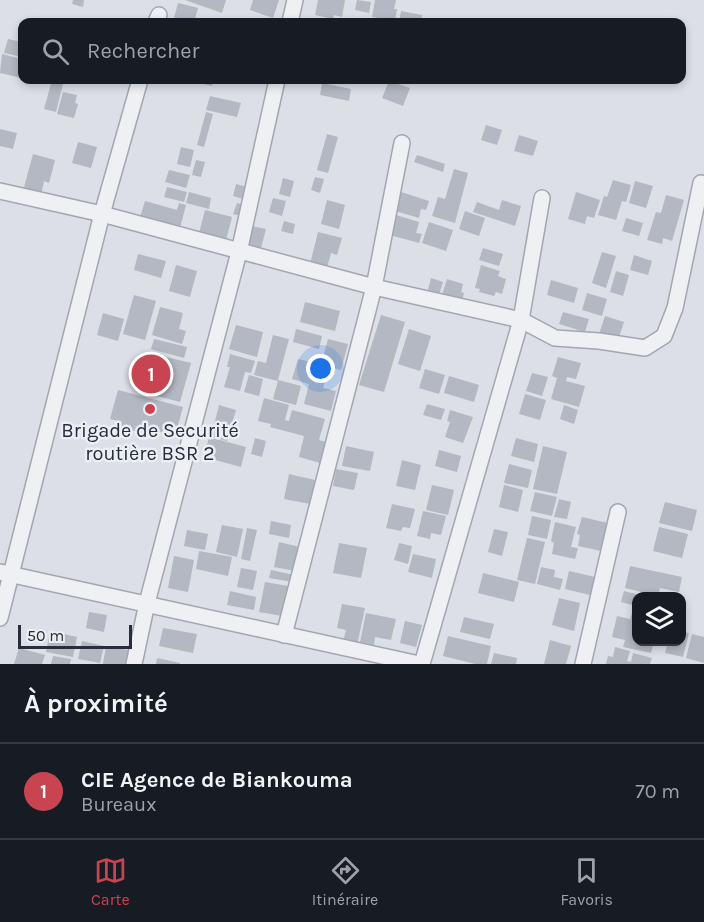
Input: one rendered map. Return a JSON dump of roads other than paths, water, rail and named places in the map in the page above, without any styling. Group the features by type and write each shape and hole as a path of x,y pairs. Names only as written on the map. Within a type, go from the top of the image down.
{"street":[{"path":"291,18 295,0"},
{"path":"0,618 5,573 139,84"},
{"path":"134,664 147,603 239,252 276,84"},
{"path":"284,635 374,287 402,143"},
{"path":"0,191 102,214 374,287 521,320 555,338 645,348 664,336 675,308 701,183"},
{"path":"5,573 420,664 521,320 542,198"},
{"path":"583,664 618,512"}],"place":[{"name":"CIE Agence de Biankouma","path":"151,374"},
{"name":"Brigade de Securité routière BSR 2","path":"150,409"}]}
